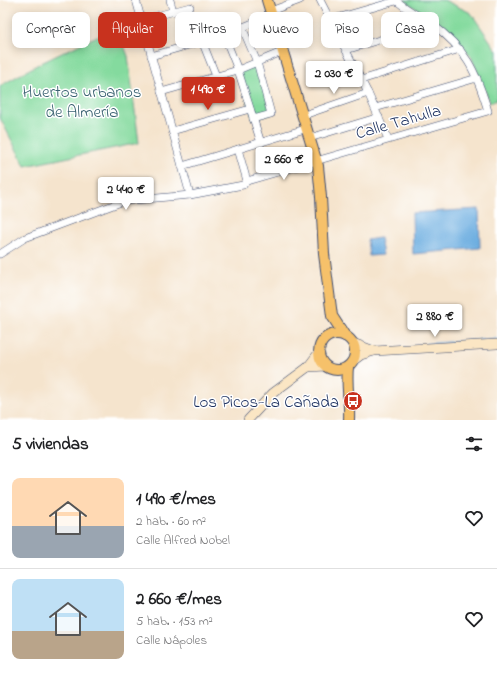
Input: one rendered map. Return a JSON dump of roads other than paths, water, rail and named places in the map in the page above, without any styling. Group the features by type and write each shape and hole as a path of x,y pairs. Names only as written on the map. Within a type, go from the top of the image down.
{"main road":[{"path":"267,0 274,8 313,137 321,197 324,254 332,316 327,337 321,346 321,359 346,384"},
{"path":"274,8 305,129 316,162"},
{"path":"332,316 349,339 355,352 350,364 346,384 349,396 349,420"},
{"path":"327,337 336,334 374,351"},
{"path":"308,367 341,370 361,355 374,351 497,344"},
{"path":"248,420 273,392 308,367 320,351"}],"street":[{"path":"136,0 139,12"},
{"path":"170,0 173,11"},
{"path":"253,119 271,114 257,62 242,27 274,8 298,0"},
{"path":"320,0 326,12"},
{"path":"358,12 396,1 413,12"},
{"path":"167,13 190,7"},
{"path":"375,108 476,78 470,62 454,42 439,30"},
{"path":"381,39 346,50 368,93 388,139"},
{"path":"149,48 190,195"},
{"path":"151,56 178,48"},
{"path":"205,48 216,76"},
{"path":"229,48 238,70 261,143"},
{"path":"361,80 460,49"},
{"path":"161,92 238,70 284,51"},
{"name":"Calle Tahulla","path":"0,254 25,238 124,201 190,195 243,185 247,181 488,111 476,78"},
{"path":"307,114 368,93"},
{"path":"172,131 250,109"},
{"path":"313,137 379,117"},
{"path":"182,166 305,129"},
{"path":"238,150 247,181"}],"water":[{"path":"479,209 480,248 413,254 412,213"},
{"path":"380,238 383,255 369,256 367,240"}],"waterway":[{"path":"426,344 497,339"}],"place":[{"name":"Los Picos-La Cañada","path":"353,401"}],"park label":[{"name":"Huertos urbanos de Almería","path":"82,101"}]}
